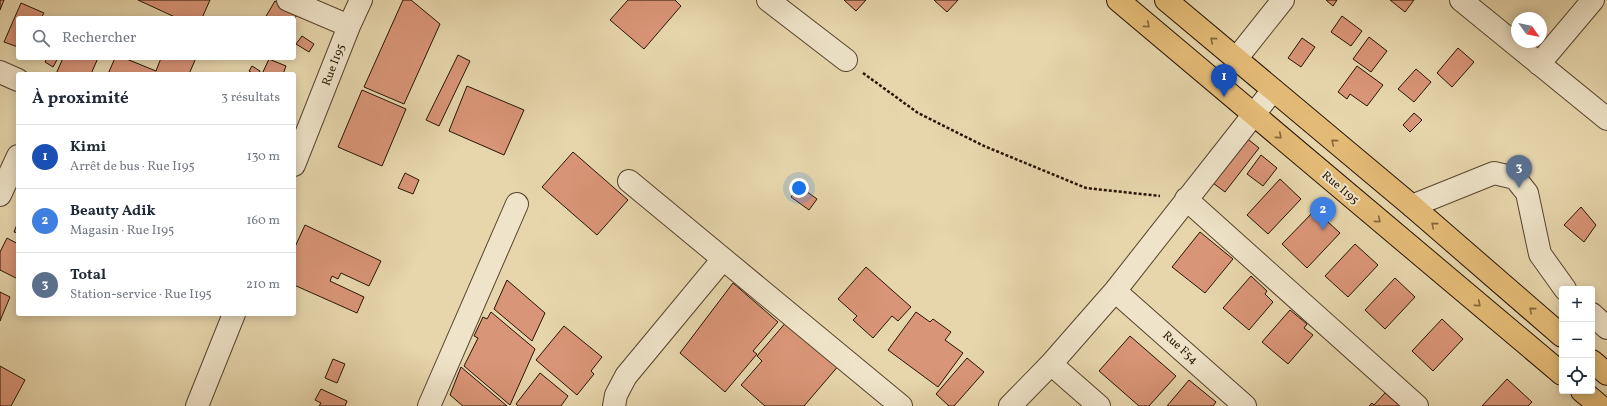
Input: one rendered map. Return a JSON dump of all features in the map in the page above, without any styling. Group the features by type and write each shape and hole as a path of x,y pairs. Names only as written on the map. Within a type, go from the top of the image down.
{"main road":[{"name":"Rue I195","path":"1118,0 1559,371"},
{"path":"1166,0 1412,206 1559,333"},
{"path":"1595,364 1607,374"},
{"path":"1586,394 1600,406"}],"street":[{"path":"288,0 349,26"},
{"name":"Rue I195","path":"296,160 349,26 361,0"},
{"path":"768,0 846,60"},
{"path":"1236,59 1283,0"},
{"path":"1461,0 1607,119"},
{"path":"1539,64 1593,0"},
{"path":"0,72 16,79"},
{"path":"1010,406 1051,364 1115,290 1186,199 1254,116 1273,90"},
{"path":"0,195 16,160"},
{"path":"1412,206 1494,173 1515,178 1527,194 1540,254 1563,286"},
{"path":"629,181 901,406"},
{"path":"1186,199 1417,406"},
{"path":"429,406 517,204"},
{"path":"614,406 616,394 626,376 723,259"},
{"name":"Rue F54","path":"1115,290 1245,406"},
{"path":"197,406 233,316"},
{"path":"1595,317 1607,328"},
{"path":"1051,364 1099,406"}],"path":[{"path":"846,60 918,113 991,149 1086,188 1186,199"}],"building":[{"path":"0,0 4,0 0,10"},
{"path":"138,0 210,0 203,16 173,16"},
{"path":"403,0 411,0 440,24 404,104 364,87"},
{"path":"628,0 675,0 681,6 644,49 610,20"},
{"path":"844,0 866,0 856,11"},
{"path":"934,0 958,0 947,12"},
{"path":"1326,0 1337,0 1333,6"},
{"path":"1390,0 1414,0 1405,12"},
{"path":"275,1 297,15 296,17 266,16"},
{"path":"21,3 44,13 42,16 16,16 16,46 4,42"},
{"path":"1342,16 1362,31 1351,46 1331,32"},
{"path":"302,36 314,44 309,52 296,44"},
{"path":"1369,37 1387,51 1371,72 1353,59"},
{"path":"1302,38 1315,47 1301,67 1288,58"},
{"path":"1458,48 1474,62 1452,87 1437,73"},
{"path":"458,55 470,61 439,126 426,120"},
{"path":"46,60 57,60 53,67 45,62"},
{"path":"62,60 97,60 92,72 57,72"},
{"path":"114,60 129,60 156,71 160,60 195,60 190,72 109,72"},
{"path":"269,60 286,66 284,72 263,72"},
{"path":"252,66 260,71 251,72 249,71"},
{"path":"1357,66 1383,85 1367,106 1350,94 1347,99 1338,92"},
{"path":"1416,69 1431,82 1414,102 1398,89"},
{"path":"467,86 524,110 504,155 449,131"},
{"path":"362,90 406,109 382,166 338,147"},
{"path":"1414,113 1422,120 1410,132 1403,125"},
{"path":"1244,136 1259,148 1225,192 1209,180"},
{"path":"573,152 628,200 597,235 542,187"},
{"path":"1261,155 1277,168 1263,186 1247,174"},
{"path":"405,173 419,180 413,194 398,188"},
{"path":"1280,179 1301,199 1268,234 1247,215"},
{"path":"799,186 817,199 809,210 791,197"},
{"path":"1581,207 1596,225 1584,242 1564,225"},
{"path":"1315,210 1340,233 1307,268 1282,244"},
{"path":"305,225 381,261 369,286 341,273 338,279 332,276 330,281 364,297 357,313 296,286 296,245"},
{"path":"1200,232 1233,259 1205,293 1172,267"},
{"path":"7,238 16,243 16,278 0,270 0,252"},
{"path":"1355,244 1378,265 1348,297 1325,276"},
{"path":"866,267 911,307 898,321 892,316 873,338 853,320 857,316 838,299"},
{"path":"1251,276 1267,291 1265,294 1273,302 1249,330 1223,308"},
{"path":"1395,278 1415,297 1385,329 1365,310"},
{"path":"507,280 545,313 532,341 494,309"},
{"path":"733,283 778,322 753,351 757,354 725,392 680,353"},
{"path":"0,292 10,297 0,321"},
{"path":"1290,310 1307,324 1304,328 1313,335 1288,364 1262,342"},
{"path":"491,312 535,349 510,405 464,366 478,338 474,336 483,317 487,319"},
{"path":"916,312 930,322 933,319 951,332 945,340 963,353 938,387 888,350"},
{"path":"1442,319 1463,339 1433,371 1412,351"},
{"path":"788,320 840,364 804,406 765,406 741,385 762,361 757,356"},
{"path":"564,326 602,357 591,371 594,374 577,395 536,360"},
{"path":"1130,336 1176,376 1149,406 1139,406 1099,371"},
{"path":"967,358 984,372 954,406 949,406 936,394"},
{"path":"333,359 345,364 337,383 325,378"},
{"path":"0,366 25,380 11,406 0,406"},
{"path":"461,367 507,406 463,406 450,395"},
{"path":"540,373 568,396 561,406 518,406 516,404"},
{"path":"1507,379 1532,402 1528,406 1482,406"},
{"path":"1189,380 1216,402 1213,406 1167,406"},
{"path":"321,389 347,401 345,406 319,406 321,403 315,400"},
{"path":"1385,393 1400,406 1369,406 1372,403 1374,405"}],"place":[{"name":"Kimi","path":"1224,97"},
{"name":"Total","path":"1519,188"},
{"name":"Beauty Adik","path":"1323,230"}]}
